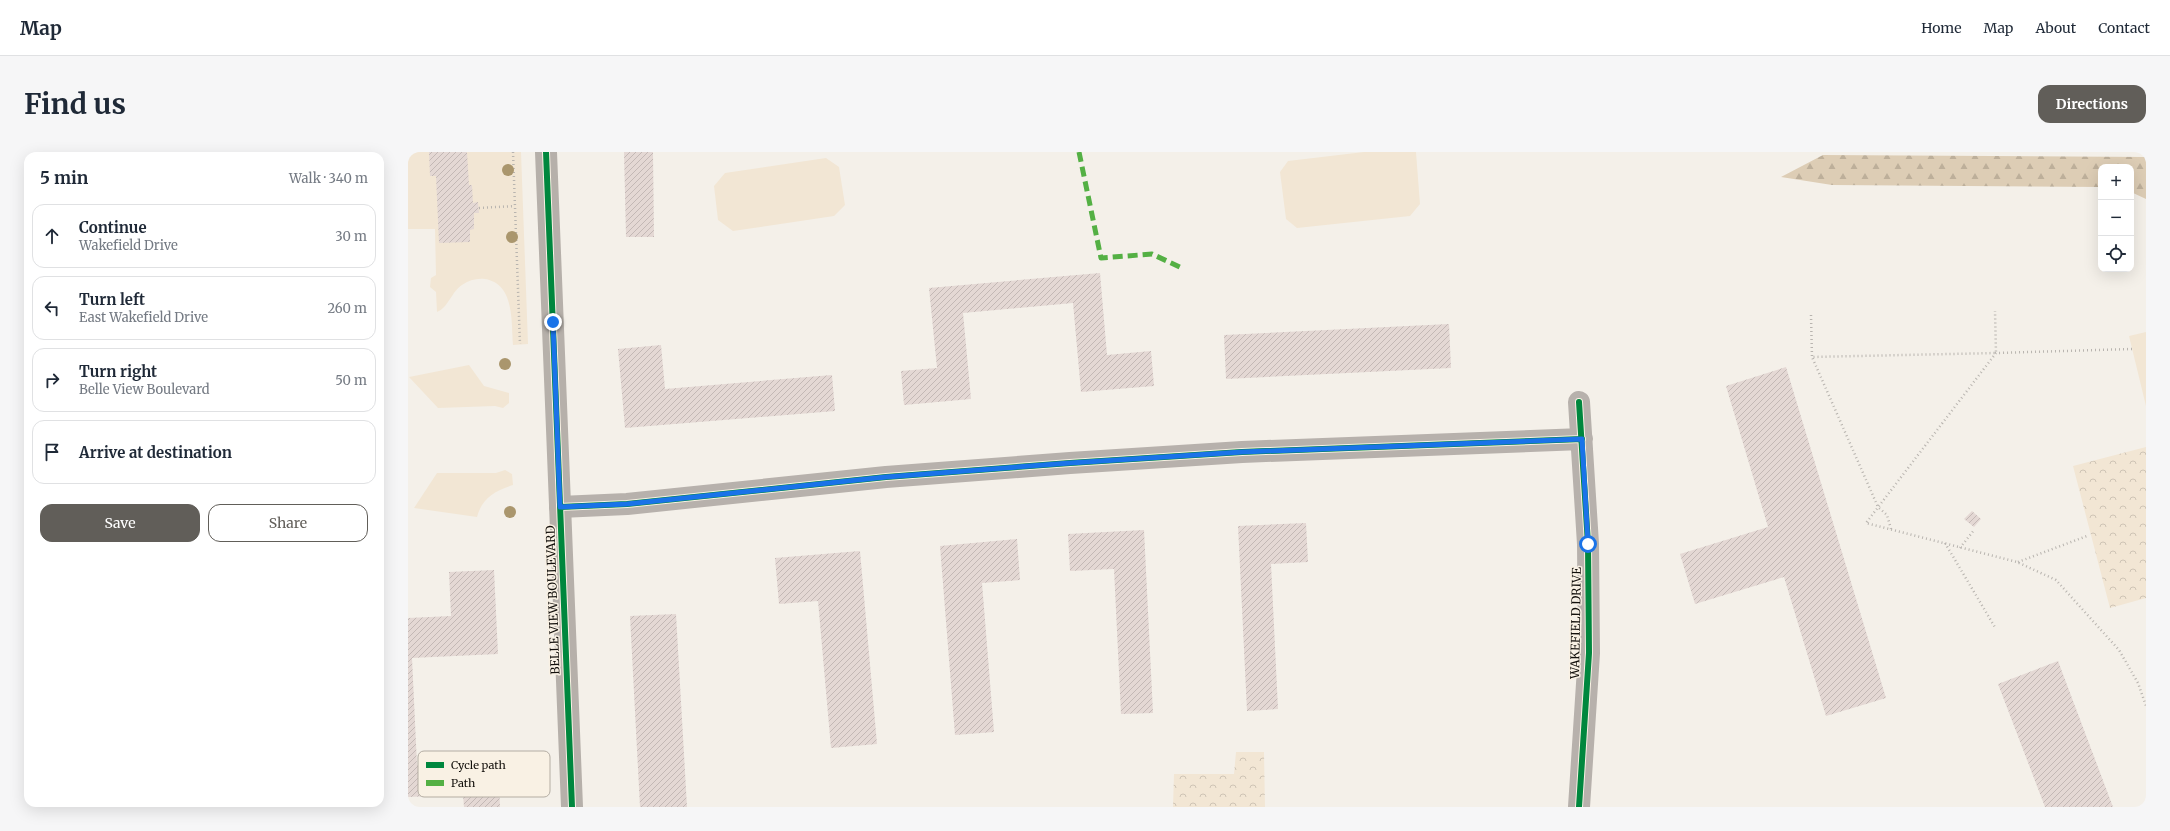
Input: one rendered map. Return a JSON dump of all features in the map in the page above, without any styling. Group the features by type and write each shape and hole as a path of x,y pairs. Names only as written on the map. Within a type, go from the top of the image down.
{"main road":[{"name":"BELLE VIEW BOULEVARD","path":"546,152 572,807"}],"street":[{"name":"WAKEFIELD DRIVE","path":"1579,402 1588,544 1589,653 1579,807"},
{"path":"560,507 627,504 880,478 1070,463 1242,452 1582,439"}],"path":[{"path":"513,152 520,344"},
{"path":"478,208 515,206"},
{"path":"1995,311 1996,353 1866,523 2017,562 2056,580 2083,607 2119,650 2138,683 2146,706"},
{"path":"1811,315 1812,357 1878,507 1887,515 1891,529"},
{"path":"1812,357 2132,349"},
{"path":"1960,548 1974,530"},
{"path":"2017,562 2086,536"},
{"path":"1945,543 1996,629"}],"green space":[{"path":"408,152 521,152 528,344 513,345 510,305 502,288 495,282 482,279 467,282 455,291 444,307 437,312 436,292 430,287 431,278 436,275 435,229 408,229"},
{"path":"1364,152 1416,152 1420,204 1410,216 1297,228 1286,219 1280,172 1288,161"},
{"path":"1823,155 2146,157 2146,199 2134,193 2134,164 2098,164 2098,187 1832,185 1781,177"},
{"path":"826,158 839,167 845,205 834,216 733,231 718,220 714,186 725,173"},
{"path":"2146,332 2146,406 2129,336"},
{"path":"469,365 484,386 509,393 509,403 503,408 495,406 438,408 409,377"},
{"path":"2146,447 2146,598 2110,608 2073,466"},
{"path":"505,470 512,474 513,485 490,496 482,505 477,517 414,508 437,473 496,473"},
{"path":"1236,752 1264,752 1265,807 1173,807 1174,774 1234,774"}],"building":[{"path":"429,152 467,152 469,185 472,185 473,203 478,202 479,213 474,213 474,229 470,230 470,242 439,243 436,176 430,176"},
{"path":"624,152 653,152 654,237 626,237"},
{"path":"1100,273 1107,355 1151,351 1154,386 1081,392 1073,303 963,313 971,399 904,405 901,371 937,368 929,288"},
{"path":"1449,324 1451,368 1226,379 1224,335"},
{"path":"661,345 665,389 832,375 835,411 625,428 618,349"},
{"path":"1786,367 1886,698 1826,716 1784,577 1695,604 1680,554 1768,527 1726,386"},
{"path":"1972,511 1981,519 1974,527 1964,519"},
{"path":"1306,523 1308,562 1271,564 1278,709 1247,711 1238,526"},
{"path":"1144,530 1153,713 1121,714 1114,569 1070,571 1068,534"},
{"path":"1017,539 1020,580 982,583 994,732 955,735 940,546"},
{"path":"860,551 877,744 831,748 818,601 779,604 775,558"},
{"path":"494,570 498,654 412,658 418,765 418,797 408,797 408,618 451,616 449,572"},
{"path":"676,614 687,807 640,807 630,616"},
{"path":"2058,661 2113,807 2045,807 1998,684"},
{"path":"463,797 500,797 500,807 464,807"}],"marked path":[{"path":"1079,152 1101,258 1152,254 1184,269"}],"cycle path":[{"path":"546,152 572,807"},
{"path":"1579,402 1588,544 1589,653 1579,807"},
{"path":"560,507 627,504 886,477 1070,463 1242,452 1582,439"}],"route":[{"path":"553,322 560,507 627,504 886,477 1070,463 1242,452 1582,439 1588,544"}]}
